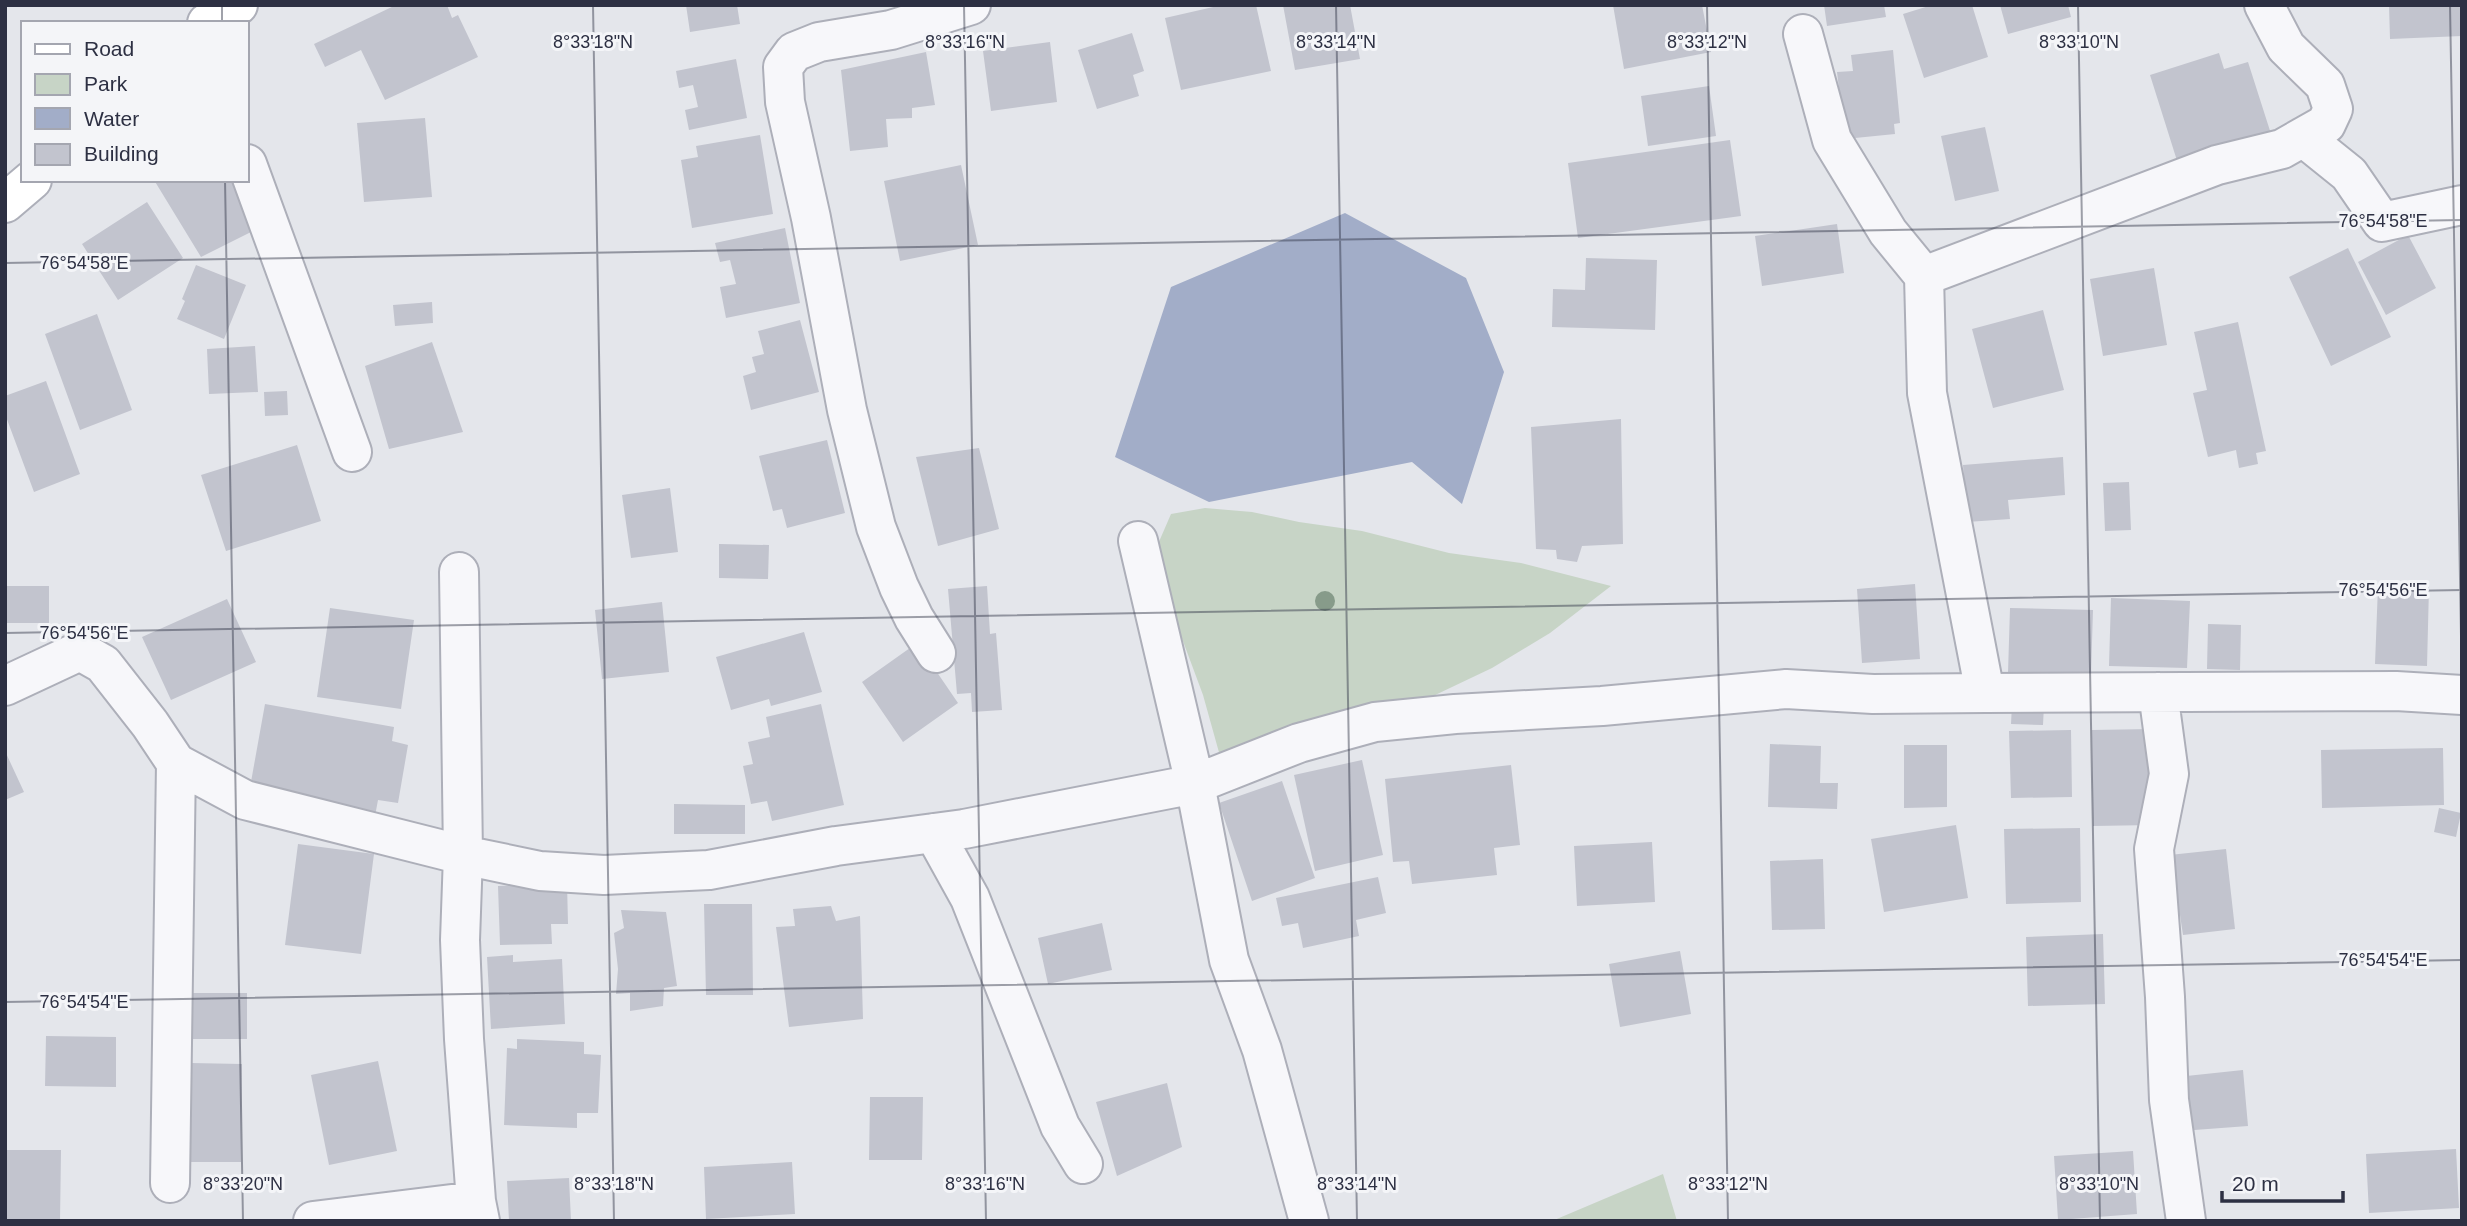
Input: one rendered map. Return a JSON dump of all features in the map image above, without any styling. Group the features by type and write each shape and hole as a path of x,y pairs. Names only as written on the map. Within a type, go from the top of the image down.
{"main road":[{"path":"210,21 238,5"},
{"path":"5,203 31,182"}],"street":[{"path":"936,653 899,587 876,527 847,410 811,218 785,102 783,67 794,52 819,42 891,30 971,5"},
{"path":"1924,276 2217,165 2282,149 2326,124 2333,109 2325,85 2286,47 2264,5"},
{"path":"1803,34 1832,140 1888,232 1924,276 1927,393 1985,693"},
{"path":"2303,137 2349,174 2382,222 2462,205"},
{"path":"248,167 352,452"},
{"path":"1138,541 1195,784 1229,960 1262,1050 1309,1221"},
{"path":"313,1221 478,1211 464,1039 461,965 463,855 458,572"},
{"path":"5,686 80,651 103,664 176,762 245,800 463,855 540,871 604,876 709,870 836,845 934,833 1195,784 1299,743 1388,721 1455,714 1602,706 1786,688 1873,694 2396,691 2461,703"},
{"path":"2158,692 2169,774 2154,849 2165,997 2169,1100 2186,1221"},
{"path":"170,1183 176,762"},
{"path":"934,833 970,898 1060,1126 1083,1164"}],"green space":[{"path":"1205,508 1252,512 1362,531 1449,553 1521,563 1611,586 1550,633 1492,668 1431,697 1220,756 1203,695 1177,625 1158,544 1171,514"},
{"path":"1663,1174 1677,1221 1552,1221"}],"water":[{"path":"1345,213 1466,278 1504,372 1462,504 1412,462 1209,502 1115,457 1171,287"}],"building":[{"path":"396,5 447,5 452,18 458,15 478,57 385,100 361,50 325,67 314,44"},
{"path":"686,5 737,5 740,24 690,32"},
{"path":"1222,5 1256,5 1271,71 1181,90 1165,18"},
{"path":"1283,5 1350,5 1360,59 1295,70"},
{"path":"1613,5 1702,5 1711,52 1624,69"},
{"path":"1824,5 1884,5 1886,17 1827,26"},
{"path":"1932,5 1972,5 1988,57 1924,78 1903,14"},
{"path":"2000,5 2068,5 2071,17 2008,34"},
{"path":"2389,5 2462,5 2462,36 2390,39"},
{"path":"1132,33 1144,71 1133,75 1139,96 1097,109 1078,50"},
{"path":"1050,42 1057,102 991,111 983,51"},
{"path":"1893,50 1900,123 1894,124 1895,134 1845,139 1837,72 1853,71 1851,55"},
{"path":"926,52 935,105 912,108 912,118 886,119 888,147 850,151 841,70"},
{"path":"2219,53 2224,69 2248,62 2272,137 2179,167 2150,75"},
{"path":"736,59 747,118 689,130 685,110 698,107 693,85 679,88 676,71"},
{"path":"1709,86 1716,136 1648,146 1641,96"},
{"path":"425,118 432,197 364,202 357,123"},
{"path":"1985,127 1999,191 1955,201 1941,136"},
{"path":"760,135 773,214 692,228 681,160 698,157 696,146"},
{"path":"1730,140 1741,216 1578,238 1568,163"},
{"path":"961,165 978,245 900,261 884,181"},
{"path":"155,182 236,182 255,230 201,257"},
{"path":"147,202 183,258 118,300 82,244"},
{"path":"1837,224 1844,273 1762,286 1755,236"},
{"path":"785,228 800,303 726,318 720,287 736,284 730,260 720,262 715,243"},
{"path":"2408,235 2436,288 2386,315 2358,262"},
{"path":"2348,248 2391,337 2331,366 2289,277"},
{"path":"1586,258 1657,260 1655,330 1552,327 1553,289 1585,290"},
{"path":"196,265 246,285 224,339 177,319"},
{"path":"2154,268 2167,345 2103,356 2090,279"},
{"path":"432,302 433,323 395,326 393,305"},
{"path":"2043,310 2064,390 1993,408 1972,329"},
{"path":"97,314 132,410 80,430 45,334"},
{"path":"800,320 819,392 751,410 743,376 756,372 752,357 764,354 758,331"},
{"path":"2238,322 2266,451 2256,453 2258,464 2239,468 2236,450 2208,457 2193,393 2207,390 2194,332"},
{"path":"432,342 463,432 389,449 365,366"},
{"path":"255,346 258,392 209,394 207,349"},
{"path":"46,381 80,474 34,492 5,414 5,396"},
{"path":"287,391 288,415 265,416 264,392"},
{"path":"1621,419 1623,544 1582,546 1577,562 1557,559 1556,550 1536,549 1531,427"},
{"path":"827,440 845,513 787,528 782,509 773,511 759,456"},
{"path":"297,445 321,521 226,551 201,475"},
{"path":"979,448 999,529 938,546 916,457"},
{"path":"2063,457 2065,495 2008,500 2010,519 1967,522 1963,465"},
{"path":"2129,482 2131,530 2105,531 2103,483"},
{"path":"670,488 678,552 631,558 622,495"},
{"path":"719,544 769,545 768,579 719,578"},
{"path":"1915,584 1920,659 1862,663 1857,589"},
{"path":"5,586 49,586 49,623 5,623"},
{"path":"987,586 990,634 996,633 1002,710 972,712 971,693 957,694 948,589"},
{"path":"2378,586 2429,587 2427,666 2375,664"},
{"path":"2111,598 2190,601 2187,668 2109,666"},
{"path":"227,599 256,662 171,700 142,637"},
{"path":"662,602 669,672 602,679 595,610"},
{"path":"330,608 414,620 401,709 317,697"},
{"path":"2010,608 2093,610 2091,675 2008,673"},
{"path":"2208,624 2241,625 2240,670 2207,669"},
{"path":"804,632 822,692 771,706 769,699 731,710 716,657"},
{"path":"917,643 958,703 903,742 862,682"},
{"path":"265,704 394,727 392,741 408,745 398,803 378,800 375,816 249,793"},
{"path":"821,704 844,805 772,821 767,801 751,804 743,766 753,764 748,742 770,737 766,717"},
{"path":"2012,704 2044,705 2043,725 2011,724"},
{"path":"2152,729 2153,825 2093,826 2092,730"},
{"path":"2071,730 2072,797 2011,798 2009,731"},
{"path":"1770,744 1821,746 1820,783 1838,783 1837,809 1768,807"},
{"path":"1904,745 1947,745 1947,807 1904,808"},
{"path":"2443,748 2444,805 2322,808 2321,750"},
{"path":"5,751 24,792 5,800"},
{"path":"1362,760 1383,855 1315,871 1294,775"},
{"path":"1511,765 1520,845 1494,848 1497,875 1412,884 1409,861 1393,862 1385,779"},
{"path":"1282,781 1315,878 1252,901 1219,803"},
{"path":"674,804 745,805 745,834 674,834"},
{"path":"2439,808 2461,813 2456,837 2434,832"},
{"path":"1956,825 1968,898 1884,912 1871,839"},
{"path":"2080,828 2081,902 2006,904 2004,829"},
{"path":"1652,842 1655,902 1577,906 1574,846"},
{"path":"298,844 374,854 361,954 285,945"},
{"path":"2226,849 2235,929 2183,935 2180,915 2167,917 2160,856"},
{"path":"1823,859 1825,929 1772,930 1770,861"},
{"path":"1378,877 1386,913 1356,920 1359,936 1303,948 1298,923 1282,926 1276,898"},
{"path":"567,883 568,924 551,924 552,944 500,945 498,886"},
{"path":"704,904 752,904 753,995 706,995"},
{"path":"831,906 836,921 860,916 863,1019 789,1027 776,927 795,926 793,909"},
{"path":"621,910 666,912 677,986 664,988 663,1006 630,1011 630,993 616,994 618,969 614,933 624,928"},
{"path":"1102,923 1112,970 1048,984 1038,938"},
{"path":"2103,934 2105,1004 2028,1006 2026,937"},
{"path":"1680,951 1691,1014 1620,1027 1609,964"},
{"path":"513,955 513,962 562,959 565,1024 491,1029 487,957"},
{"path":"183,993 247,993 247,1039 183,1039"},
{"path":"46,1036 116,1037 116,1087 45,1086"},
{"path":"517,1039 584,1042 584,1054 601,1055 598,1113 577,1113 577,1128 504,1125 507,1048 517,1049"},
{"path":"378,1061 397,1151 329,1165 311,1075"},
{"path":"191,1063 242,1064 241,1162 189,1162"},
{"path":"2243,1070 2248,1126 2181,1131 2177,1077"},
{"path":"1167,1083 1182,1147 1117,1176 1096,1102"},
{"path":"870,1097 923,1097 922,1160 869,1160"},
{"path":"2456,1149 2459,1208 2369,1213 2366,1154"},
{"path":"5,1150 61,1150 60,1221 5,1221"},
{"path":"2133,1151 2137,1214 2058,1220 2054,1156"},
{"path":"792,1162 795,1214 706,1219 704,1167"},
{"path":"569,1178 571,1221 509,1221 507,1181"}]}
